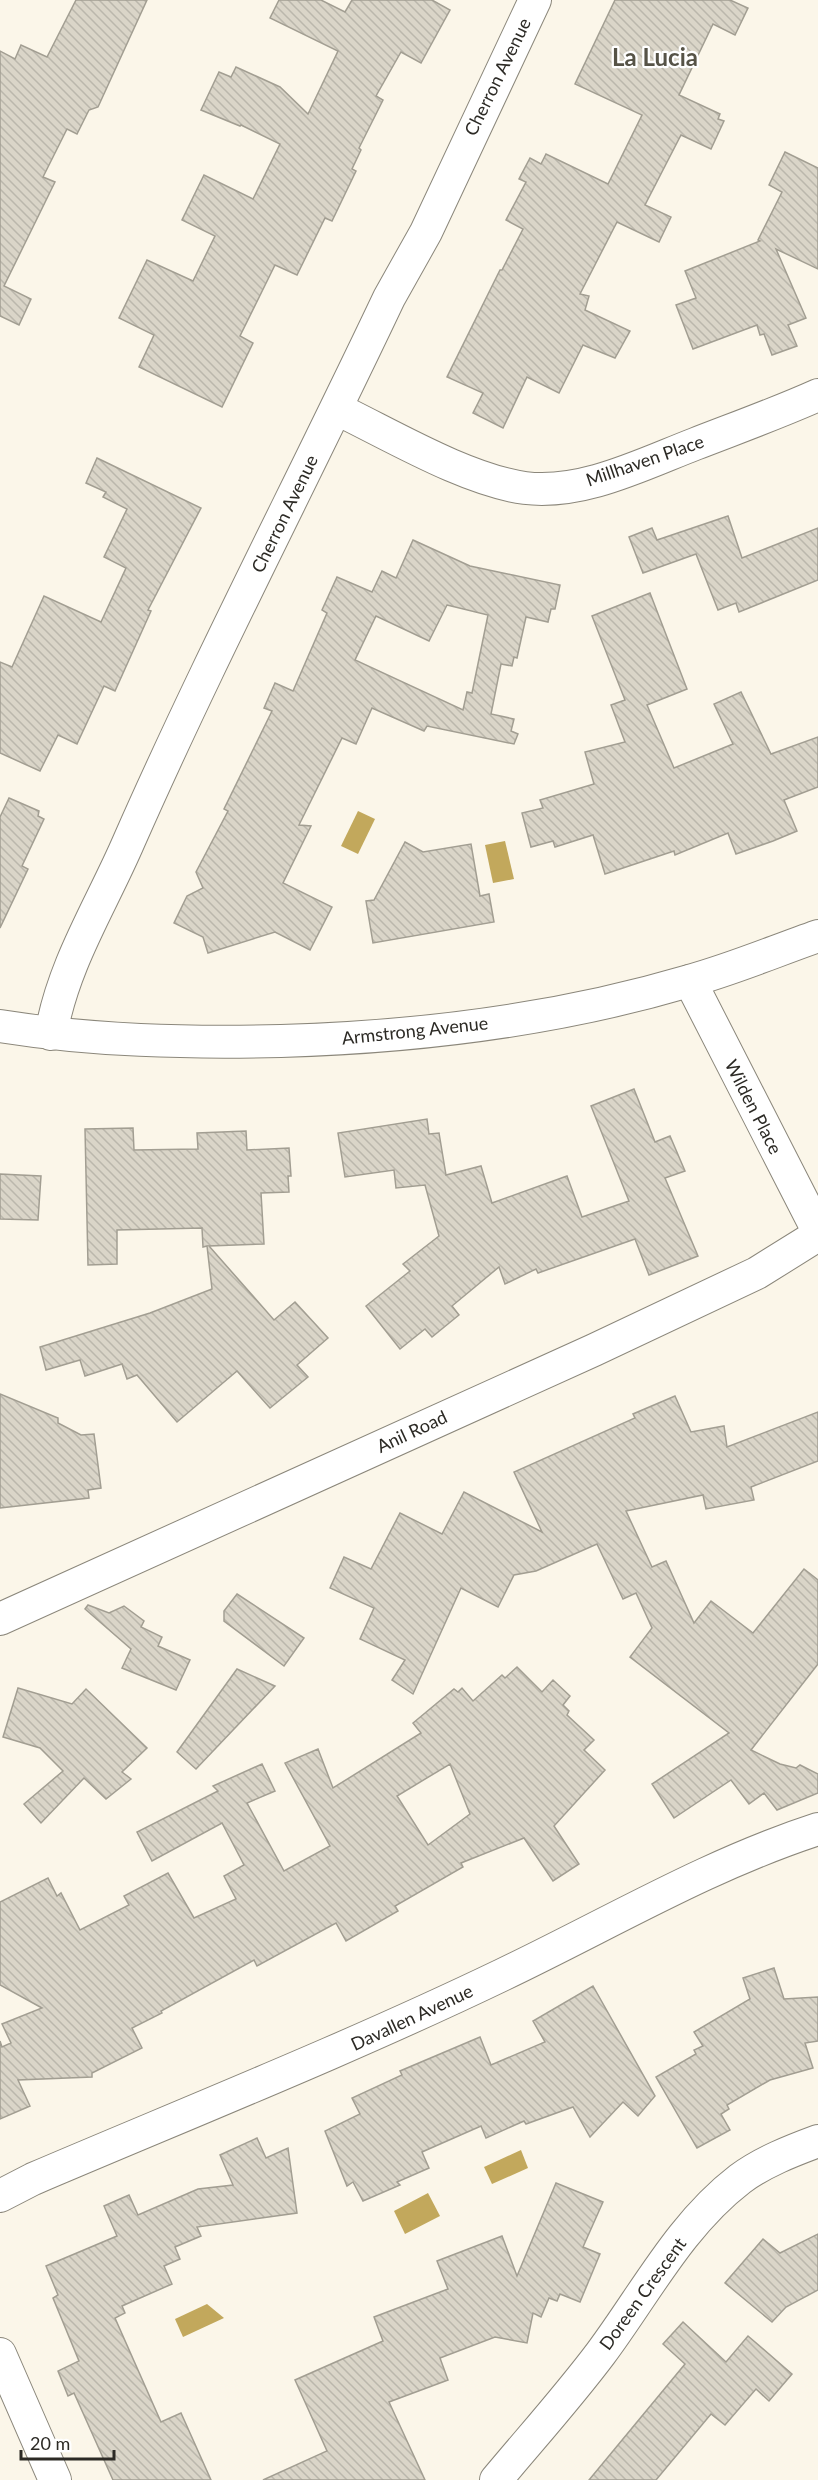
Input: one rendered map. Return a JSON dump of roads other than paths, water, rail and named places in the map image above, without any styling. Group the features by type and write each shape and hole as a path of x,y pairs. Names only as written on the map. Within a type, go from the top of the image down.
{"street":[{"name":"Cherron Avenue","path":"51,1034 56,1003 70,962 120,862 179,728 337,409 389,298 426,232 535,0"},
{"name":"Millhaven Place","path":"337,409 442,460 493,480 526,488 562,488 604,478 818,396"},
{"name":"Armstrong Avenue","path":"0,1026 51,1034 223,1042 319,1040 414,1034 566,1011 690,981 818,936"},
{"name":"Wilden Place","path":"690,981 818,1233"},
{"name":"Anil Road","path":"0,1619 605,1345 757,1273 818,1233"},
{"name":"Davallen Avenue","path":"0,2196 53,2170 349,2047 504,1975 703,1874 774,1843 818,1829"},
{"name":"Doreen Crescent","path":"496,2480 588,2370 698,2218 742,2178 770,2161 818,2141"},
{"path":"0,2354 55,2480"}],"district":[{"name":"La Lucia","path":"655,58"}]}
